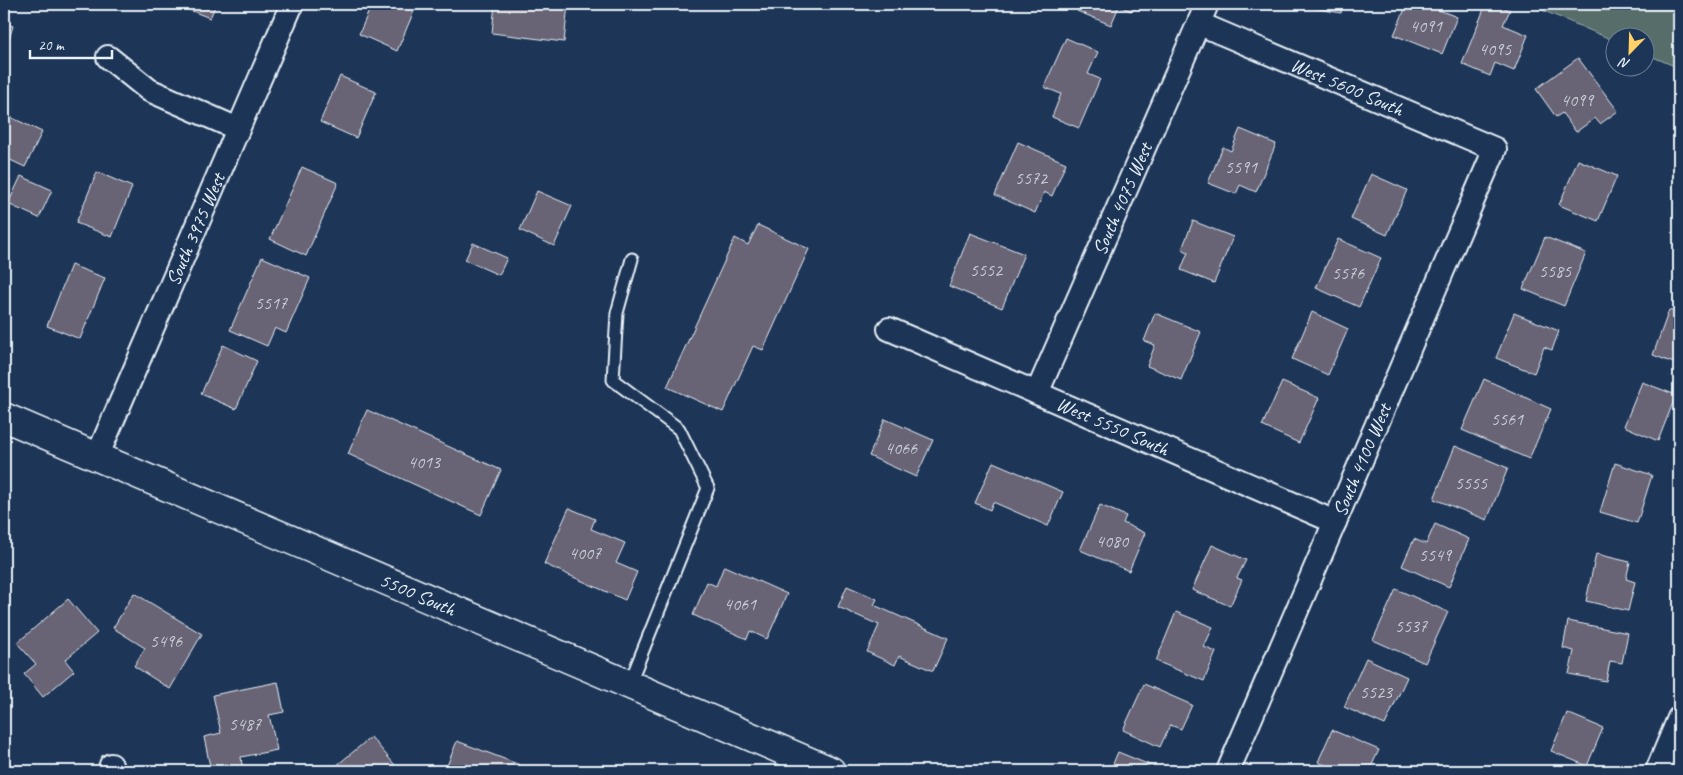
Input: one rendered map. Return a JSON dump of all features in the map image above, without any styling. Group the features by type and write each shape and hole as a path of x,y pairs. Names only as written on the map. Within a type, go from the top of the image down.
{"main road":[{"name":"5500 South","path":"4,417 831,771"}],"street":[{"name":"South 3975 West","path":"97,457 292,4"},
{"name":"West 5600 South","path":"1204,14 1495,149"},
{"name":"South 4075 West","path":"1037,393 1204,14"},
{"path":"108,57 149,90 238,129"},
{"name":"South 4100 West","path":"1228,771 1495,149"},
{"name":"West 5550 South","path":"889,329 1335,522"},
{"path":"1657,771 1679,718"}],"lane":[{"path":"629,685 708,488 679,429 613,380 617,313 632,258"}],"green space":[{"path":"1528,4 1679,4 1679,68 1656,58 1656,28 1606,28 1606,37"}],"building":[{"path":"174,4 216,4 210,18"},
{"path":"372,4 417,4 397,51 359,34"},
{"path":"495,4 568,4 564,42 492,33"},
{"path":"1080,4 1134,4 1131,11 1119,6 1111,25 1077,11"},
{"path":"1304,4 1343,4 1341,13 1304,6"},
{"path":"1407,4 1423,4 1457,17 1442,54 1394,35"},
{"path":"1486,4 1494,4 1510,10 1503,25 1528,35 1514,71 1495,63 1490,76 1462,64"},
{"path":"4,23 13,26 4,56"},
{"path":"1066,38 1098,52 1088,74 1100,79 1079,128 1052,117 1061,94 1044,87"},
{"path":"1578,58 1618,111 1600,124 1595,118 1576,132 1562,113 1556,117 1536,89"},
{"path":"340,76 376,92 356,138 320,122"},
{"path":"4,114 42,132 25,167 4,157"},
{"path":"1240,129 1276,144 1256,192 1240,185 1236,194 1208,183 1223,147 1231,151"},
{"path":"1018,142 1066,163 1052,196 1044,192 1035,213 995,195"},
{"path":"1578,160 1617,176 1598,221 1559,205"},
{"path":"302,167 338,183 306,256 270,239"},
{"path":"97,172 132,187 112,237 76,223"},
{"path":"1371,174 1407,190 1387,235 1351,219"},
{"path":"21,176 52,190 39,218 8,204"},
{"path":"537,191 572,206 554,246 520,230"},
{"path":"1193,221 1233,237 1214,283 1181,270 1188,252 1182,249"},
{"path":"758,225 809,249 763,350 753,346 723,412 667,387 735,238 748,245"},
{"path":"970,233 1024,254 1002,308 949,286"},
{"path":"1545,237 1586,253 1564,306 1523,289"},
{"path":"1338,239 1381,258 1359,307 1316,288"},
{"path":"473,243 507,258 499,275 465,260"},
{"path":"262,257 310,278 286,333 275,328 267,346 230,330"},
{"path":"71,265 105,278 80,339 47,326"},
{"path":"1669,310 1679,314 1679,365 1653,355"},
{"path":"1312,312 1348,329 1328,375 1292,359"},
{"path":"1155,313 1201,332 1181,380 1147,366 1155,345 1144,341"},
{"path":"1514,313 1559,331 1552,350 1544,347 1534,373 1496,358"},
{"path":"223,345 257,361 236,409 201,394"},
{"path":"1484,379 1551,409 1529,459 1462,430"},
{"path":"1282,382 1319,398 1299,443 1262,426"},
{"path":"1642,382 1676,395 1658,441 1624,426"},
{"path":"367,410 501,470 481,515 348,454"},
{"path":"885,419 933,440 916,477 869,456"},
{"path":"1455,446 1508,468 1487,520 1434,499"},
{"path":"993,462 1063,492 1048,526 993,502 990,510 975,503"},
{"path":"1615,463 1652,475 1637,523 1600,512"},
{"path":"1100,505 1126,516 1123,523 1145,533 1129,571 1080,550"},
{"path":"569,508 595,519 591,529 625,543 616,563 637,572 625,600 544,564"},
{"path":"1435,524 1469,539 1449,587 1402,566 1414,539 1426,544"},
{"path":"1212,545 1246,560 1237,578 1242,580 1230,606 1192,590"},
{"path":"1596,554 1630,562 1626,579 1635,582 1628,611 1586,601"},
{"path":"724,566 787,594 767,639 750,631 747,639 693,615 707,582 716,586"},
{"path":"847,586 877,599 874,605 948,638 933,671 899,656 895,665 867,652 879,625 838,607"},
{"path":"1396,589 1448,612 1425,663 1373,640"},
{"path":"134,593 202,634 170,689 134,666 145,648 113,628"},
{"path":"68,599 97,633 65,660 74,671 43,697 24,674 36,664 17,643"},
{"path":"1176,612 1213,627 1204,647 1216,652 1204,681 1156,661"},
{"path":"1568,621 1628,633 1622,663 1610,661 1606,681 1569,674 1574,651 1563,648"},
{"path":"1366,658 1407,677 1385,725 1344,707"},
{"path":"278,682 284,712 269,715 277,750 241,757 243,771 211,771 204,737 221,733 213,695"},
{"path":"1144,684 1192,705 1181,729 1170,725 1160,747 1123,730"},
{"path":"1567,713 1603,728 1587,766 1551,751"},
{"path":"1332,730 1379,750 1369,771 1331,771 1332,768 1318,762"},
{"path":"371,737 400,771 330,771"},
{"path":"457,741 520,765 518,771 445,771"},
{"path":"1118,752 1162,770 1162,771 1110,771"}]}
